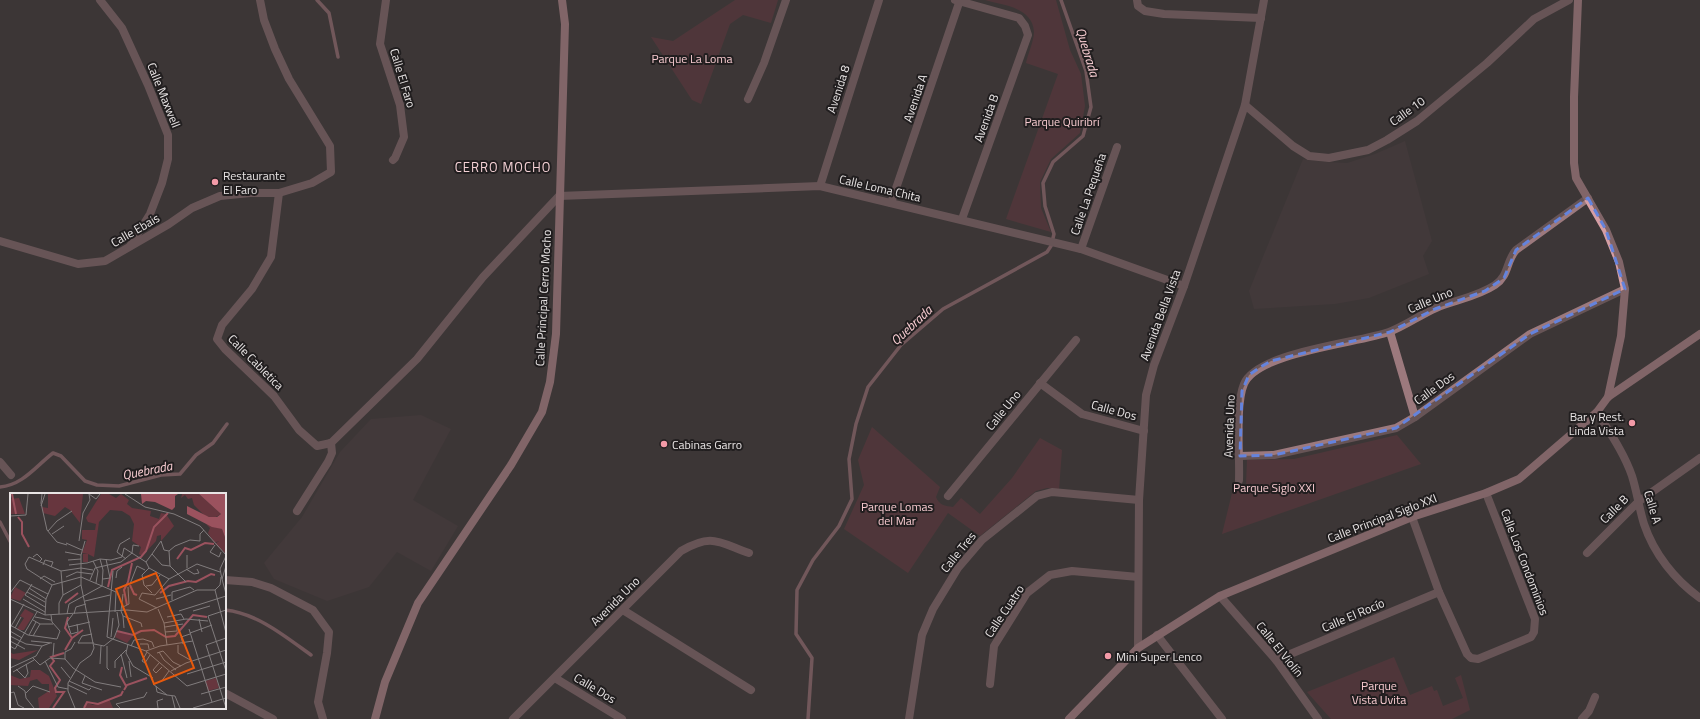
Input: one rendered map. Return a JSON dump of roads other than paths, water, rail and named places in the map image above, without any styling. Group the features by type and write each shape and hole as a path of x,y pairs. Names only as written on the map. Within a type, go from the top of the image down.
{"street":[{"name":"Calle Maxwell","path":"100,0 122,28 148,85 168,135 168,159 162,183 150,214 129,248"},
{"path":"260,0 264,20 289,79 330,146 331,172 312,183 279,193"},
{"name":"Calle El Faro","path":"386,0 380,44 400,105 404,137 393,160"},
{"name":"Calle Principal Cerro Mocho","path":"375,719 385,682 418,603 511,465 542,412 550,382 556,334 565,24 562,0"},
{"path":"748,100 764,64 786,0"},
{"name":"Avenida 8","path":"820,186 879,0"},
{"name":"Avenida B","path":"958,0 1019,18 1025,26 1028,35 962,219"},
{"name":"Avenida A","path":"891,203 958,0"},
{"path":"1137,0 1138,6 1145,11 1164,14 1261,18"},
{"name":"Avenida Bella Vista","path":"1138,648 1140,500 1146,395 1154,365 1184,286 1245,105 1264,0"},
{"name":"Calle 10","path":"1245,105 1293,146 1309,156 1329,158 1368,150 1417,121 1487,63 1534,19 1569,0"},
{"path":"1578,0 1574,97 1574,163 1576,178 1606,230 1619,262 1625,289 1621,336 1608,397"},
{"name":"Calle La Pequeña","path":"1081,249 1117,147"},
{"name":"Calle Loma Chita","path":"559,196 820,186 962,219 1081,249 1184,286"},
{"name":"Calle Ebais","path":"0,241 78,264 105,261 129,248 192,208 220,196 250,193 279,193"},
{"name":"Calle Cabletica","path":"279,193 271,257 252,289 222,325 217,339 225,349 274,396 299,430 317,446 331,443"},
{"path":"297,511 328,462 332,453 331,443 417,359 483,278 559,196"},
{"name":"Calle Uno","path":"1249,375 1271,361 1390,332 1435,309 1485,291 1504,278 1511,255 1516,250 1588,198"},
{"name":"Calle Dos","path":"1240,456 1274,455 1396,428 1415,417 1530,334 1625,289"},
{"path":"1390,332 1415,417"},
{"name":"Calle Principal Siglo XXI","path":"1069,719 1138,648 1220,596 1412,518 1486,493 1519,479 1597,412 1608,397 1700,334"},
{"name":"Calle Uno","path":"948,496 1076,340"},
{"name":"Avenida Uno","path":"1239,480 1240,402 1244,383 1249,375"},
{"name":"Calle Dos","path":"1040,383 1082,414 1144,431"},
{"name":"Calle A","path":"1597,412 1620,450 1632,477 1645,526 1659,555 1674,577 1700,598"},
{"name":"Calle B","path":"1587,553 1638,502 1700,458"},
{"path":"0,462 11,475"},
{"name":"Calle Tres","path":"909,719 922,635 933,609 958,568 982,540 1037,496 1052,492 1140,500"},
{"name":"Calle Los Condominios","path":"1412,518 1439,592 1466,654 1471,658 1478,659 1531,637 1534,632 1535,619 1486,493"},
{"name":"Avenida Uno","path":"513,719 681,551 697,542 709,539 750,553"},
{"name":"Calle Cuatro","path":"990,684 994,646 1027,593 1050,575 1072,571 1138,577"},
{"path":"226,580 252,582 271,588 313,610 329,632 327,653 318,702 323,719"},
{"name":"Calle El Rocío","path":"1276,660 1439,592"},
{"name":"Calle El Violín","path":"1220,596 1276,660 1318,719"},
{"path":"623,610 751,690"},
{"path":"1157,635 1222,719"},
{"name":"Calle Dos","path":"555,678 622,719"},
{"path":"226,694 273,719"},
{"path":"1582,719 1595,697"}],"waterway":[{"name":"Quebrada","path":"317,0 329,13 338,57"},
{"name":"Quebrada","path":"808,719 812,658 796,634 797,590 813,560 839,526 852,499 849,459 856,424 868,387 901,345 943,309 1047,252 1051,246 1054,234 1045,206 1043,183 1053,162 1083,136 1091,107 1086,71 1061,0"},
{"name":"Quebrada","path":"0,487 16,483 53,453 61,456 85,481 97,485 119,486 161,475 180,474 196,455 213,443 227,424"},
{"name":"Quebrada","path":"0,522 10,541"},
{"name":"Quebrada","path":"226,610 237,612 260,621 311,655"}],"place":[{"name":"Restaurante El Faro","path":"215,182"},
{"name":"Bar y Rest. Linda Vista","path":"1632,423"},
{"name":"Cabinas Garro","path":"664,444"},
{"name":"Mini Super Lenco","path":"1108,656"}],"district":[{"name":"CERRO MOCHO","path":"503,167"}],"park label":[{"name":"Parque La Loma","path":"692,58"},
{"name":"Parque Quiribrí","path":"1062,121"},
{"name":"Parque Siglo XXI","path":"1274,487"},
{"name":"Parque Lomas del Mar","path":"897,513"},
{"name":"Parque Vista Uvita","path":"1379,692"}]}
